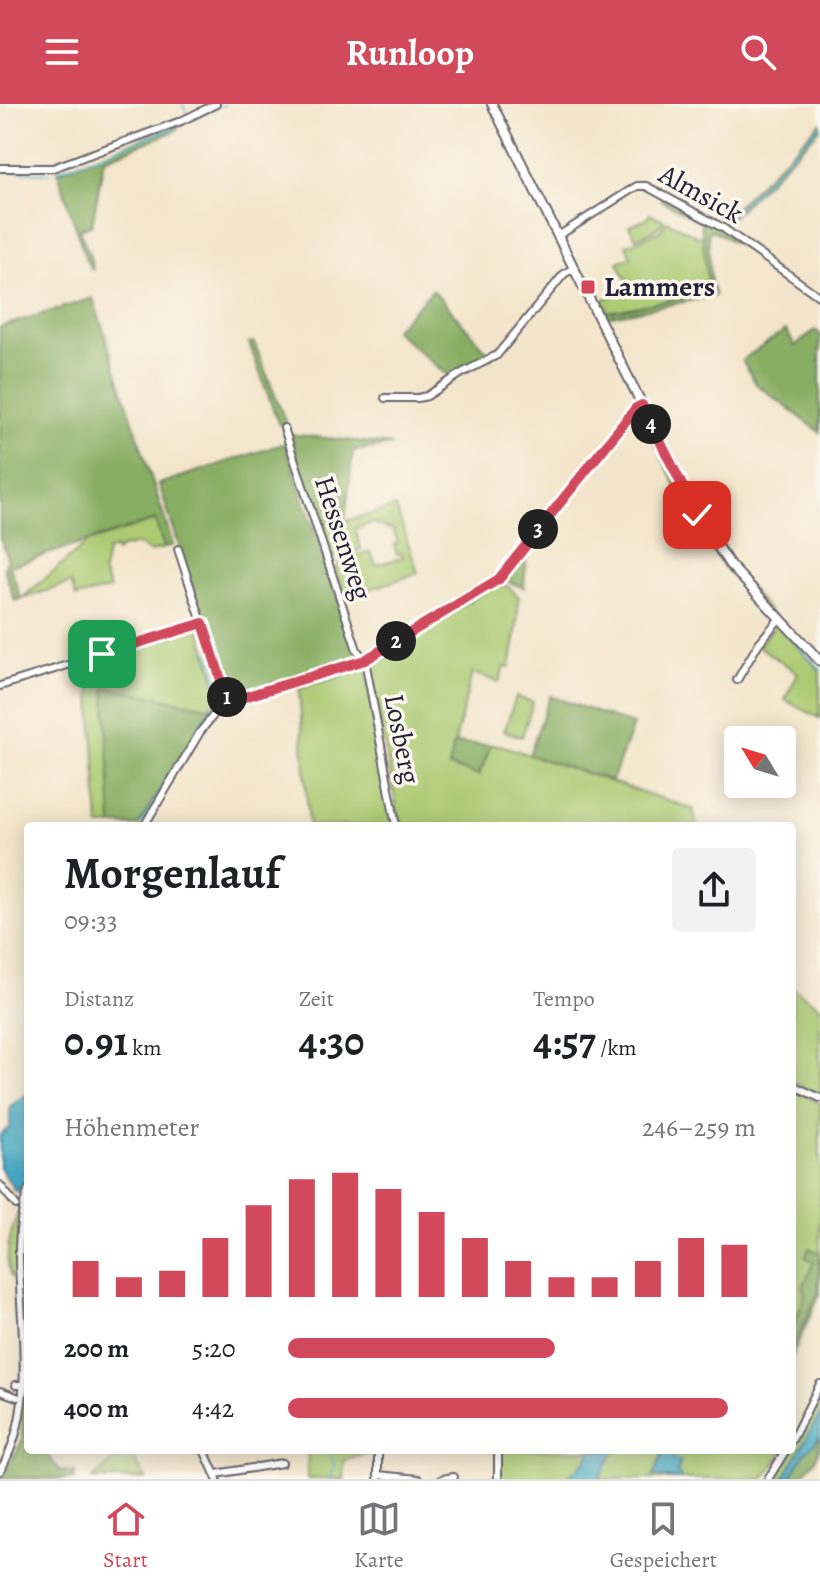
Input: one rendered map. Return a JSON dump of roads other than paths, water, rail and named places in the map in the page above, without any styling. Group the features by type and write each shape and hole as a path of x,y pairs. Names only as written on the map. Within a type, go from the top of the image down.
{"street":[{"path":"0,168 53,168 181,121 216,104"},
{"path":"492,104 691,504 718,549 742,579 820,661"},
{"name":"Almsick","path":"558,236 637,186 646,186 723,228 820,297"},
{"path":"385,398 427,396 497,355 564,274 574,268"},
{"path":"146,822 206,724 220,707 365,660 499,579 636,408 642,405"},
{"name":"Hessenweg","path":"284,428 357,650 365,660"},
{"path":"178,549 228,702"},
{"path":"737,680 759,643 780,618"},
{"path":"0,686 203,623"},
{"name":"Losberg","path":"365,660 395,822"},
{"path":"796,1087 820,1098"},
{"path":"0,1185 16,1205"},
{"path":"11,1219 16,1205 24,1196"},
{"path":"0,1471 13,1441 18,1410 14,1371"},
{"path":"796,1430 820,1384"},
{"path":"16,1385 24,1385"},
{"path":"0,1391 17,1397"},
{"path":"206,1454 216,1477 282,1463"},
{"path":"378,1454 378,1477 418,1479"},
{"path":"498,1454 498,1479"},
{"path":"768,1479 784,1454"},
{"path":"442,1479 454,1477"}],"water":[{"path":"24,1097 24,1185 19,1191 15,1191 0,1168 0,1135 10,1127 10,1106"},
{"path":"820,1414 820,1437 803,1455 790,1479 783,1479"},
{"path":"589,1454 613,1454 599,1479 565,1479 586,1461"},
{"path":"662,1454 674,1454 673,1458 681,1462 677,1472 682,1479 653,1476"}],"waterway":[{"path":"183,104 186,113"},
{"path":"195,118 225,104"},
{"path":"56,171 181,125"},
{"path":"726,221 820,126"},
{"path":"0,171 50,173"},
{"path":"781,628 820,669"},
{"path":"209,652 222,699 218,703"},
{"path":"142,822 214,705"},
{"path":"330,1454 334,1465 331,1479"}],"place":[{"name":"Lammers","path":"588,287"}]}
